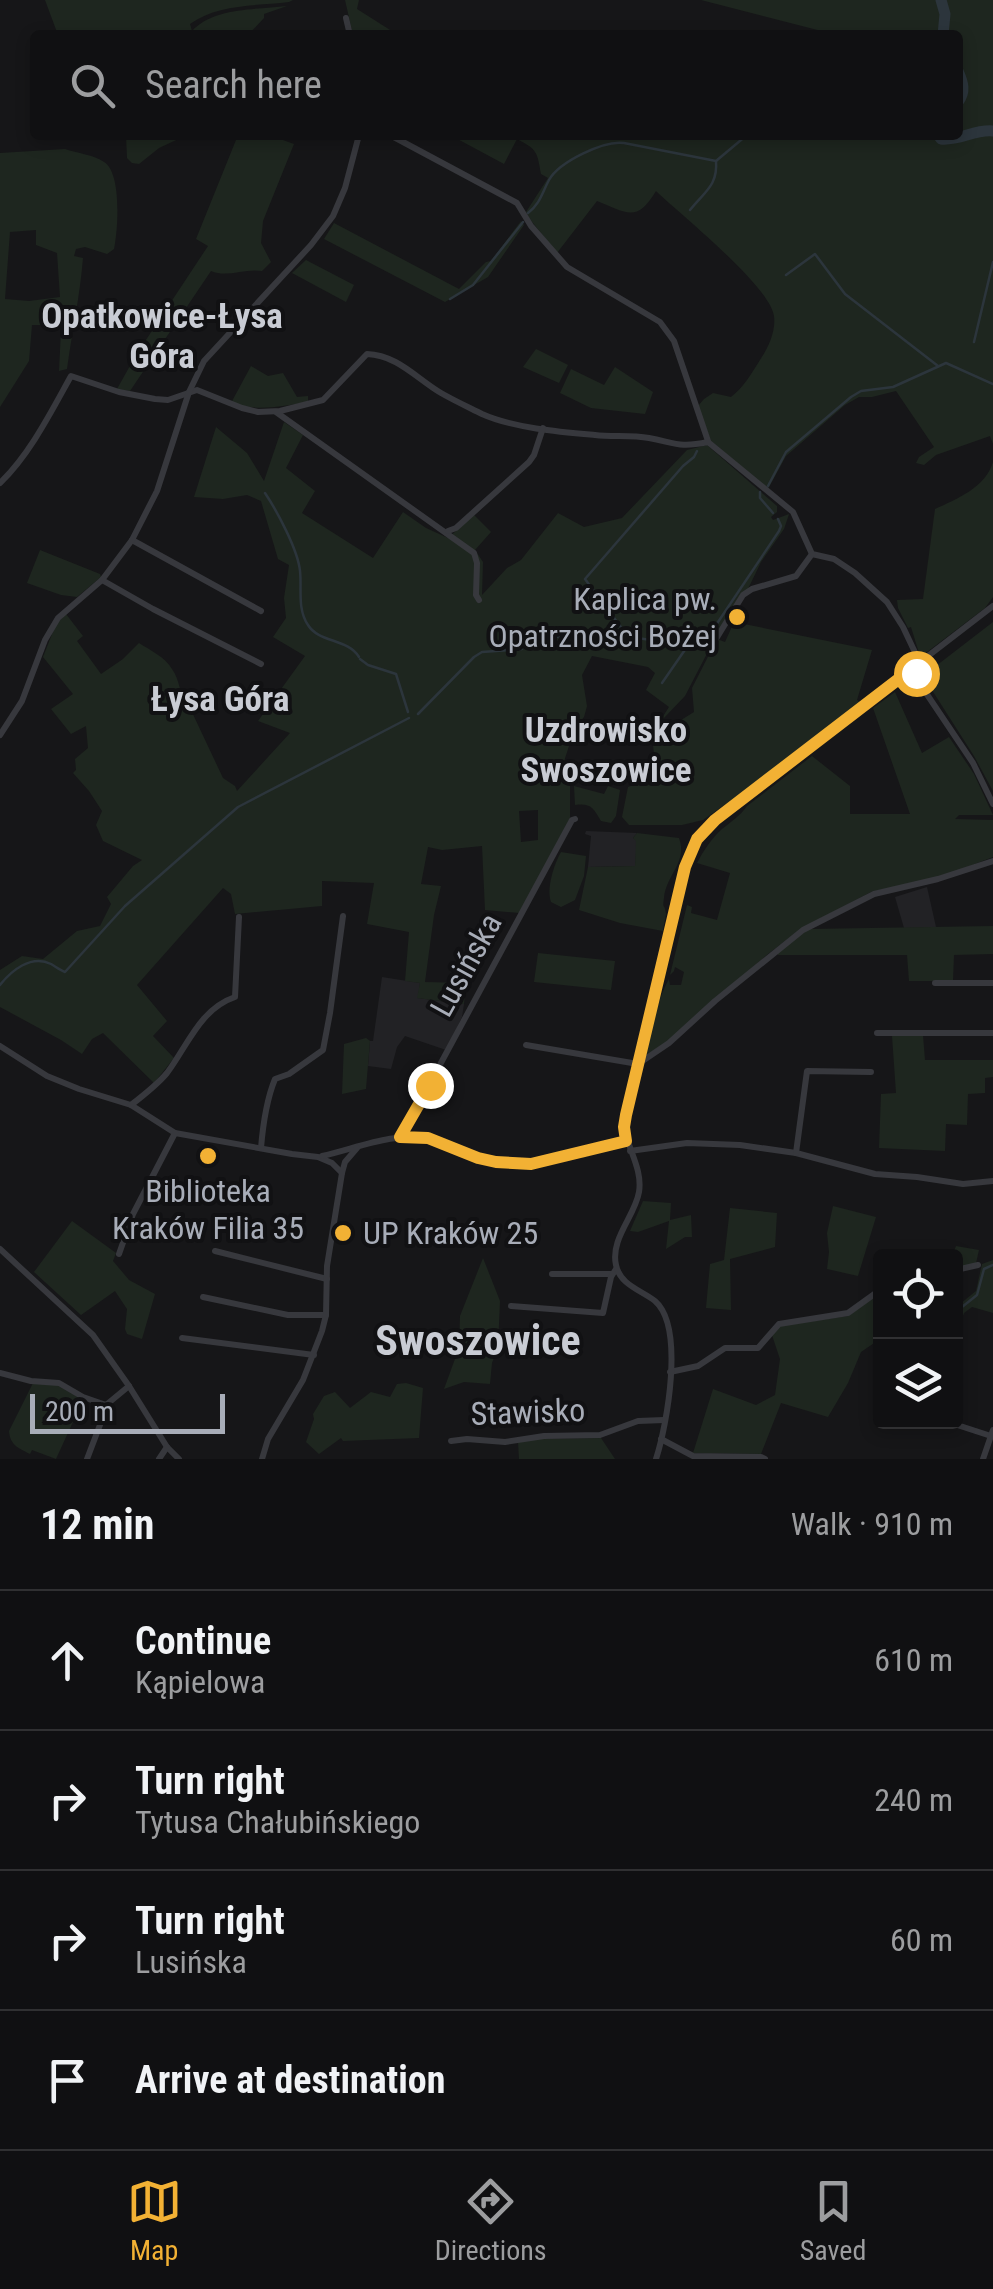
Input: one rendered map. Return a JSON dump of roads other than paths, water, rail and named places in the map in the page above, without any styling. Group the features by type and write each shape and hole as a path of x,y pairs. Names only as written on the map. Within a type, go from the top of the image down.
{"street":[{"path":"346,18 349,30"},
{"path":"0,735 22,701 45,640 58,618 102,580 132,540 157,491 189,392 204,361 333,216 358,140"},
{"path":"399,140 520,205 531,226 567,267 660,322 674,341 708,442 793,512 812,554"},
{"path":"0,483 30,444 71,376 155,399 168,400 197,390 242,408 275,411 324,400 367,354 396,362 443,394 513,424 648,438 678,446 708,442"},
{"path":"275,411 474,553 479,600"},
{"path":"446,532 456,528 530,462 543,428"},
{"path":"132,540 260,611"},
{"path":"716,638 743,595 796,576 812,554"},
{"path":"812,554 834,559 894,609 922,687 974,763 993,804"},
{"path":"102,580 262,664"},
{"path":"511,1306 603,1313 618,1242 639,1190 639,1176 624,1124 685,867 697,839 715,820 993,606"},
{"name":"Lusińska","path":"400,1137 575,819"},
{"path":"526,1045 638,1064 802,930 874,894 993,861"},
{"path":"262,1148 269,1093 275,1079 323,1050 343,916"},
{"path":"132,1106 169,1070 199,1023 222,1002 236,997 239,917"},
{"path":"935,983 993,982"},
{"path":"877,1033 993,1033"},
{"path":"0,1046 47,1076 132,1106 175,1132 318,1157 342,1172"},
{"path":"796,1153 806,1072 870,1072"},
{"path":"119,1254 133,1214 175,1132"},
{"path":"318,1157 400,1137 428,1138 478,1158 531,1164 626,1141"},
{"path":"630,1151 687,1142 755,1146 875,1174 962,1184 993,1181"},
{"path":"262,1459 268,1439 314,1355 326,1315 327,1266 342,1172 357,1148"},
{"path":"0,1249 93,1335 172,1455 159,1459"},
{"path":"215,1251 327,1279"},
{"path":"963,1268 978,1265"},
{"path":"552,1274 614,1271"},
{"path":"614,1271 653,1300 670,1325 670,1372 656,1459"},
{"path":"670,1372 698,1366 725,1348 758,1348 780,1324 848,1313 873,1295"},
{"path":"203,1297 288,1315 326,1315"},
{"path":"182,1338 314,1355"},
{"path":"0,1373 59,1383 106,1404"},
{"path":"87,1459 106,1404 130,1386"},
{"name":"Stawisko","path":"451,1441 505,1442 534,1436 600,1435 638,1421 664,1420"},
{"path":"963,1426 992,1433 983,1459"},
{"path":"661,1439 693,1456 765,1459"}],"waterway":[{"path":"941,0 943,30"},
{"path":"963,136 993,131"},
{"path":"528,213 554,173 594,149 624,143 716,161 741,140"},
{"path":"690,210 712,183 716,161"},
{"path":"450,299 473,285 523,222"},
{"path":"786,275 815,254 845,294 938,366"},
{"path":"974,342 993,262"},
{"path":"768,486 786,452 861,391 893,387 946,363 993,384"},
{"path":"626,634 585,579 697,451"},
{"path":"760,492 760,498 773,513"},
{"path":"265,493 295,552 301,605 308,625 359,657"},
{"path":"533,646 559,636 601,633 693,643 712,631 779,531 778,519"},
{"path":"662,683 689,644"},
{"path":"418,714 474,657 482,652 522,649"},
{"path":"360,659 396,674 408,712"},
{"path":"0,985 16,970 36,961 65,972 125,906 238,807 409,718"},
{"path":"963,1306 977,1295 984,1269 993,1265"}],"place":[{"name":"Kaplica pw. Opatrzności Bożej","path":"737,617"},
{"name":"Biblioteka Kraków Filia 35","path":"208,1156"},
{"name":"UP Kraków 25","path":"343,1233"}],"district":[{"name":"Opatkowice-Łysa Góra","path":"162,336"},
{"name":"Łysa Góra","path":"220,699"},
{"name":"Uzdrowisko Swoszowice","path":"606,750"},
{"name":"Swoszowice","path":"478,1340"}]}
